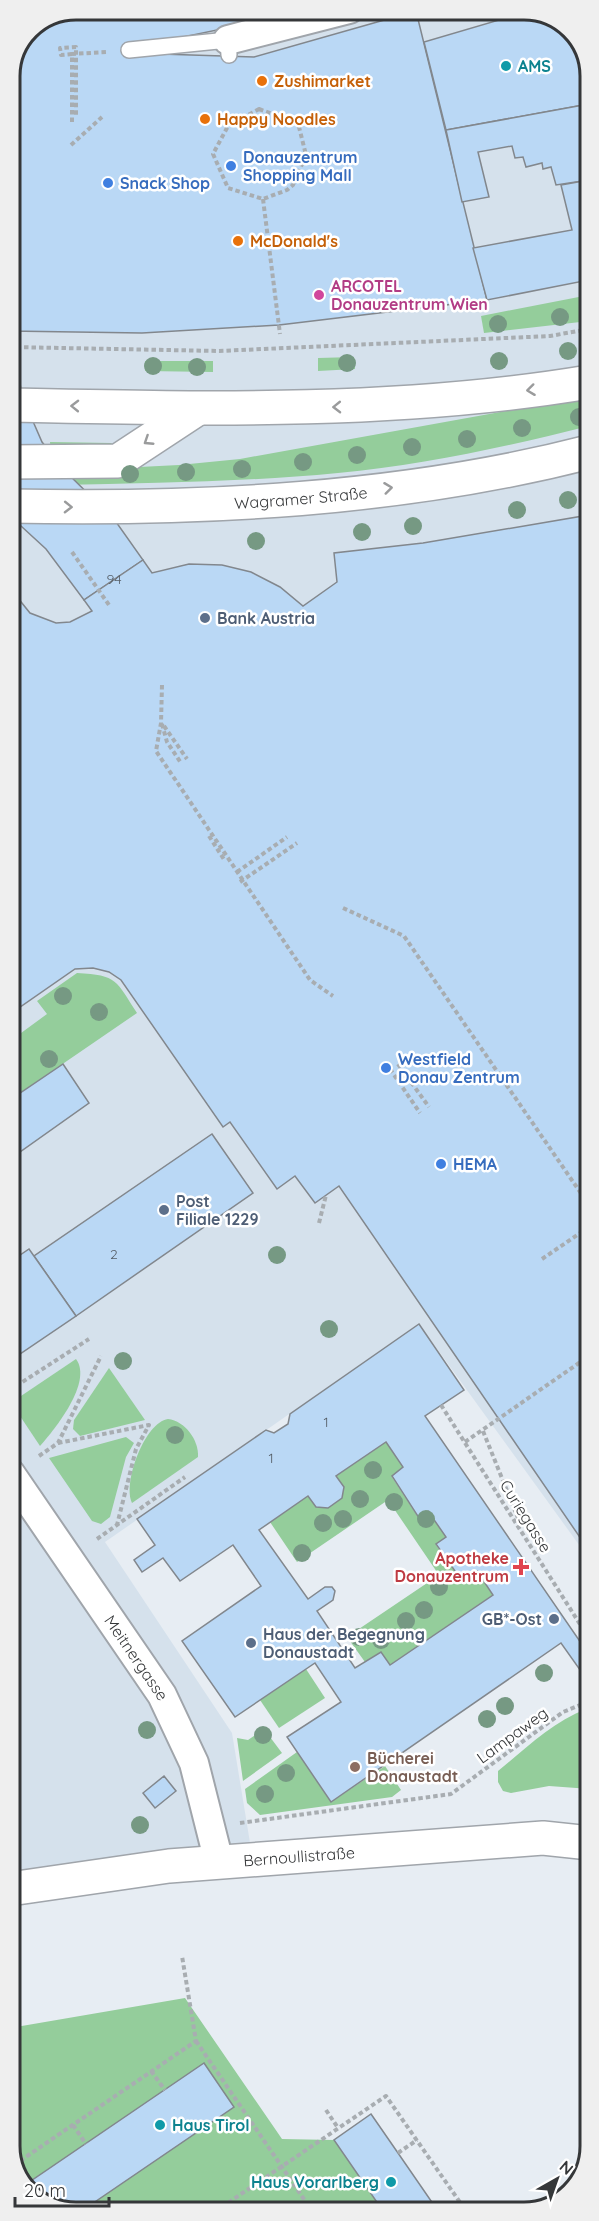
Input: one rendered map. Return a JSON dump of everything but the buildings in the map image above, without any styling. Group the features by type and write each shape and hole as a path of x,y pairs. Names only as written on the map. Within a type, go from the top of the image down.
{"main road":[{"path":"20,405 197,409 394,404 492,395 580,383"},
{"path":"20,462 118,461 197,409"},
{"name":"Wagramer Straße","path":"20,506 181,505 351,492 498,472 580,454"},
{"name":"Bernoullistraße","path":"20,1889 219,1862 543,1838 580,1842"}],"street":[{"path":"229,48 315,20"},
{"name":"Meitnergasse","path":"20,1488 162,1695 194,1763 219,1862"}],"lane":[{"path":"129,50 229,48"}],"path":[{"path":"76,115 75,47 60,48 61,55 72,54 129,50"},
{"path":"72,54 72,122"},
{"path":"259,109 298,123 306,155 293,185 287,190 263,199 228,188 213,154 228,126 259,109"},
{"path":"71,145 102,117"},
{"path":"263,199 280,334"},
{"path":"20,347 219,351 550,336 580,331"},
{"path":"72,552 109,605"},
{"path":"162,685 161,723 156,751 310,980 333,996"},
{"path":"161,723 187,759"},
{"path":"161,723 167,742 181,763"},
{"path":"209,836 225,861"},
{"path":"237,872 287,837"},
{"path":"240,882 297,843"},
{"path":"343,908 404,936 580,1192"},
{"path":"398,1064 429,1107"},
{"path":"390,1070 420,1113"},
{"path":"319,1223 326,1195"},
{"path":"542,1259 580,1233"},
{"path":"20,1384 89,1340"},
{"path":"58,1443 101,1356"},
{"path":"465,1442 580,1363"},
{"name":"Curiegasse","path":"441,1406 580,1624"},
{"path":"39,1456 58,1443 149,1425 136,1449 117,1525"},
{"path":"483,1431 526,1539"},
{"path":"97,1539 185,1477"},
{"name":"Lampaweg","path":"237,1824 451,1794 563,1712 580,1705"},
{"path":"182,1956 196,2041 306,2202"},
{"path":"22,2160 196,2041"},
{"path":"151,2071 165,2090"},
{"path":"230,2201 386,2096 460,2202"},
{"path":"326,2110 338,2128"},
{"path":"73,2125 86,2144"},
{"path":"398,2152 417,2140"}],"shaded area":[{"path":"76,20 538,21 552,27 566,39 577,57 580,76 580,1546 419,1324 105,1542 232,1733 252,1855 20,1884 21,65 29,44 44,29 54,24"}],"green space":[{"path":"580,297 580,322 484,333 481,316"},
{"path":"354,357 355,369 318,371 318,358"},
{"path":"145,361 213,361 213,372 145,371"},
{"path":"580,398 580,428 433,460 370,470 268,478 59,485 60,471 179,465 240,459"},
{"path":"50,442 111,443 116,448 51,453"},
{"path":"77,973 90,974 108,978 114,982 120,987 137,1013 20,1093 20,1034 47,1014 37,1001"},
{"path":"76,1359 80,1369 80,1380 76,1392 62,1417 40,1446 20,1416 20,1397"},
{"path":"109,1368 145,1420 80,1436 73,1429 74,1420"},
{"path":"168,1419 180,1423 190,1432 196,1444 198,1457 132,1503 130,1482 138,1455 151,1431 159,1423"},
{"path":"126,1437 134,1443 126,1457 110,1517 101,1524 92,1521 49,1458"},
{"path":"386,1442 403,1467 392,1477 418,1517 428,1511 446,1537 436,1545 462,1581 477,1571 493,1595 390,1665 381,1652 365,1662 347,1637 439,1575 388,1500 297,1562 270,1522 308,1496 316,1507 328,1508 342,1498 336,1476"},
{"path":"306,1669 325,1698 279,1728 260,1700"},
{"path":"580,1712 580,1788 549,1786 511,1793 503,1791 498,1782 498,1771 551,1728"},
{"path":"264,1729 282,1753 243,1781 237,1738 248,1740"},
{"path":"297,1752 331,1802 385,1766 401,1790 392,1797 260,1815 247,1803 245,1789"},
{"path":"185,1998 282,2139 334,2140 377,2202 72,2201 54,2197 33,2182 27,2174 21,2156 20,2026"}],"place":[{"name":"AMS","path":"506,66"},
{"name":"Zushimarket","path":"262,81"},
{"name":"Happy Noodles","path":"205,119"},
{"name":"Donauzentrum Shopping Mall","path":"231,166"},
{"name":"Snack Shop","path":"108,183"},
{"name":"McDonald's","path":"238,241"},
{"name":"ARCOTEL Donauzentrum Wien","path":"319,295"},
{"name":"Bank Austria","path":"205,618"},
{"name":"Westfield Donau Zentrum","path":"386,1068"},
{"name":"HEMA","path":"441,1164"},
{"name":"Post Filiale 1229","path":"164,1210"},
{"name":"Apotheke Donauzentrum","path":"521,1567"},
{"name":"GB*-Ost","path":"554,1619"},
{"name":"Haus der Begegnung Donaustadt","path":"251,1643"},
{"name":"Bücherei Donaustadt","path":"355,1767"},
{"name":"Haus Tirol","path":"160,2125"},
{"name":"Haus Vorarlberg","path":"391,2182"}]}
